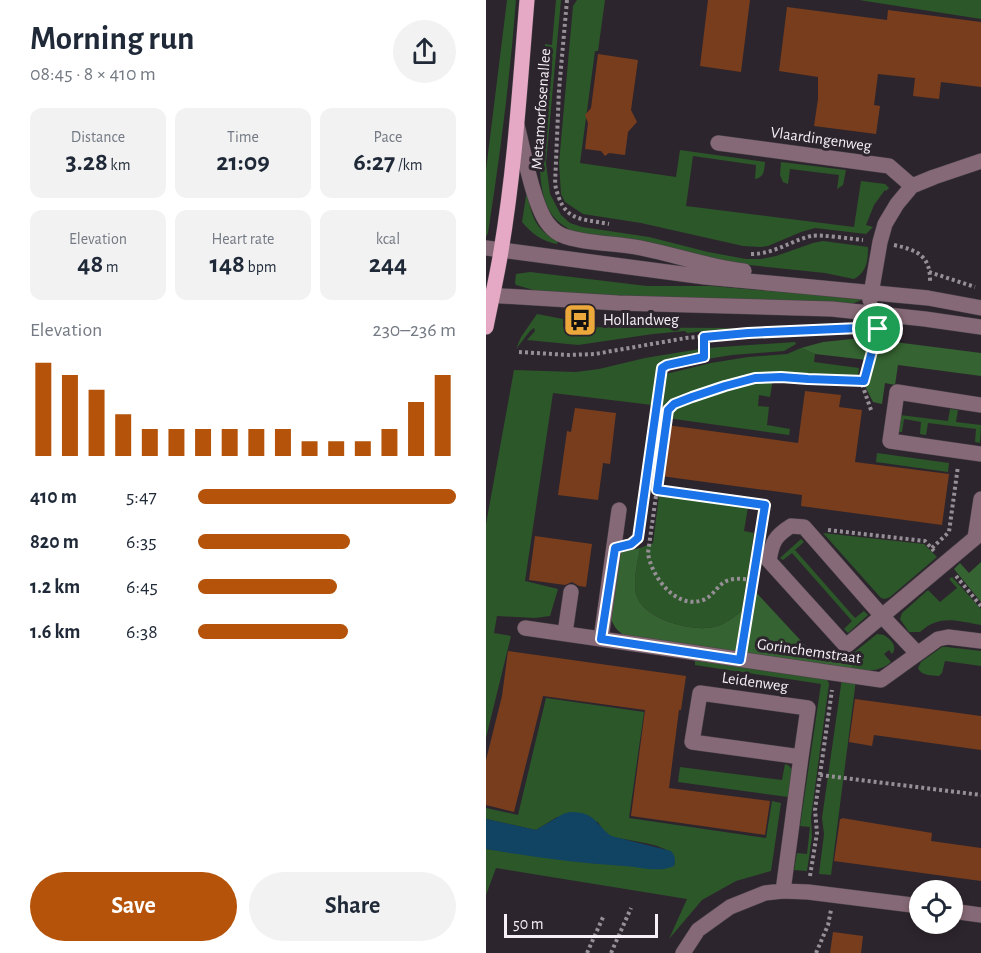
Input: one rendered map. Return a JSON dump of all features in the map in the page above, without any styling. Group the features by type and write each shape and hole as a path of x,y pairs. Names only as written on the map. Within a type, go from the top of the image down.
{"main road":[{"name":"Metamorfosenallee","path":"486,327 494,249 517,125 527,0"}],"street":[{"path":"517,125 538,205 547,224 558,234 640,248 727,269 834,280 871,291"},
{"name":"Vlaardingenweg","path":"718,143 889,166 912,186"},
{"path":"868,313 880,242 885,224 897,204 912,186 981,161"},
{"path":"494,249 705,277 928,298 981,309"},
{"path":"489,295 618,303 832,309 981,327"},
{"path":"981,405 897,392 890,441 981,454"},
{"name":"Gorinchemstraat","path":"918,653 882,616 804,527 791,526 779,534 771,547 769,561 846,646 882,616 946,564 975,538 981,499"},
{"path":"601,639 620,510"},
{"path":"565,633 570,592"},
{"name":"Gorinchemstraat","path":"525,628 881,680 938,639 948,637 981,640"},
{"name":"Leidenweg","path":"783,891 808,708 700,693 692,742 801,757"},
{"path":"683,953 698,930 730,907 765,893 808,891 909,905"},
{"path":"963,913 981,915"}],"path":[{"name":"Metamorfosenallee","path":"567,0 554,178 557,194 563,208 571,215 579,219 619,226"},
{"path":"749,254 776,250 812,236 880,242 916,251 927,261 930,272 981,289"},
{"path":"519,352 595,354 652,343 704,337 839,329"},
{"path":"869,329 885,330"},
{"path":"872,410 863,387 878,329"},
{"path":"615,548 631,544 638,538 662,368 704,357 704,337"},
{"path":"740,660 753,580 730,579 714,594 701,601 694,601 667,591 649,562 648,553 668,410 674,404 725,386 767,376 864,381"},
{"path":"932,548 949,532 960,451"},
{"path":"657,490 765,505 759,537"},
{"path":"822,529 925,541 981,606"},
{"path":"808,891 817,833 815,810 834,672"},
{"path":"820,775 981,795"},
{"path":"816,953 828,925 834,895"},
{"path":"611,953 631,908"},
{"path":"587,953 604,915"}],"green space":[{"path":"507,0 516,0 514,29 501,146 486,237 486,170"},
{"path":"556,0 561,0 546,163 550,194 561,215 570,223 582,227 649,237 746,259 776,256 823,241 868,247 867,261 862,273 854,279 825,273 720,262 576,233 557,221 545,201 540,162 545,44 552,45"},
{"path":"577,0 605,0 598,51 595,51 580,163 676,177 680,150 765,162 762,175 755,179 756,165 693,156 686,206 854,227 861,181 885,184 889,188 874,205 866,225 873,227 866,234 815,228 768,246 743,246 641,223 583,214 565,202 561,194 559,163 573,6"},
{"path":"859,0 981,0 981,19"},
{"path":"781,162 846,170 843,185 837,189 839,175 790,169 788,184 783,182 780,175"},
{"path":"527,190 535,220 544,231 558,241 557,244 538,236 522,222"},
{"path":"530,272 647,286 711,286 864,299 854,303 840,304 657,299 537,291 516,285 516,274"},
{"path":"537,314 563,319 563,327 733,328 653,334 578,345 527,340 535,331 534,328 516,349 521,337"},
{"path":"852,339 873,340 867,360 815,354 801,348 823,342"},
{"path":"879,340 981,353 981,376 898,365 895,385 885,383 882,404 873,402 866,388"},
{"path":"795,342 796,344 784,351 707,359 707,348"},
{"path":"801,348 815,354 814,362 859,368 858,376 774,373 770,397 759,395 758,406 769,407 767,425 790,429 789,435 660,417 666,374 711,363 787,354"},
{"path":"700,349 701,354 660,364 656,372 652,405 553,393 525,581 558,589 550,616 535,618 497,616 494,633 511,636 486,738 486,524 514,370 576,372"},
{"path":"950,409 958,410 956,422 981,425 980,443 975,442 976,429 928,423 926,435 920,434 921,422 904,419 902,432 898,432 900,415 948,421"},
{"path":"877,453 949,463 948,472 876,462"},
{"path":"659,495 748,507 744,531 754,533 742,611 729,620 714,627 683,626 651,613 638,599 635,581 640,548 653,543"},
{"path":"823,533 924,544 937,557 885,599 881,598"},
{"path":"801,539 804,542 795,550 855,618 864,611 868,615 848,633 844,629 852,621 792,553 783,560 780,558"},
{"path":"640,548 635,588 643,606 651,613 672,623 694,628 718,626 742,611 735,655 625,636 617,629 610,616 619,555"},
{"path":"981,562 981,602 954,569 960,563 969,573"},
{"path":"952,577 981,609 981,625 949,620 927,626 920,632 909,632 900,619 902,613 928,590 940,602 957,588 949,579"},
{"path":"753,589 815,656 831,658 852,654 852,671 743,657"},
{"path":"877,634 884,635 893,643 892,654 889,650 884,654 891,662 878,669 852,671 852,654"},
{"path":"942,647 981,651 981,666 945,661 939,676 927,675 919,671 921,662"},
{"path":"695,659 827,679 829,684 811,817 812,837 807,871 794,870 797,853 807,854 810,827 800,826 821,684 695,665"},
{"path":"842,678 856,680 831,875 819,874 824,834 822,818"},
{"path":"546,698 644,712 629,818 766,838 772,801 781,803 771,871 736,881 702,900 669,939 687,899 496,868 486,895 486,849 590,863 674,866 674,858 670,852 651,844 611,836 598,822 557,817 536,830 486,819 486,808 518,815"},
{"path":"785,764 792,769 788,797 678,782 680,767 782,780"}],"water":[{"path":"570,812 590,816 611,836 671,851 675,858 674,866 650,869 486,849 486,819 536,830"}],"building":[{"path":"708,0 750,0 741,72 700,66"},
{"path":"787,7 887,20 888,10 981,22 981,87 941,82 939,99 913,96 915,78 878,74 874,105 880,106 876,134 814,126 818,77 779,71"},
{"path":"598,54 638,60 631,110 637,122 628,132 625,155 609,153 605,156 601,151 585,149 588,123 585,115 591,108"},
{"path":"805,391 841,395 839,407 862,410 855,462 949,474 942,525 801,506 802,495 661,476 667,425 798,443"},
{"path":"575,408 616,413 610,464 603,463 598,500 558,495 567,431 571,432"},
{"path":"535,536 592,544 586,587 572,582 565,585 529,580"},
{"path":"508,651 686,676 681,710 679,710 669,788 770,801 765,835 631,816 645,710 543,696 514,812 486,805 486,760 502,696"},
{"path":"855,699 981,716 981,750 874,735 872,746 849,742"},
{"path":"842,818 932,833 931,841 981,848 981,881 834,861"},
{"path":"833,932 863,936 861,953 830,953"}],"place":[{"name":"Hollandweg","path":"580,320"}],"route":[{"path":"878,329 864,381 767,376 692,397 674,404 668,410 657,490 765,505 740,660 601,639 615,548 631,544 638,538 662,368 704,357 704,337 748,333 878,329"}]}
